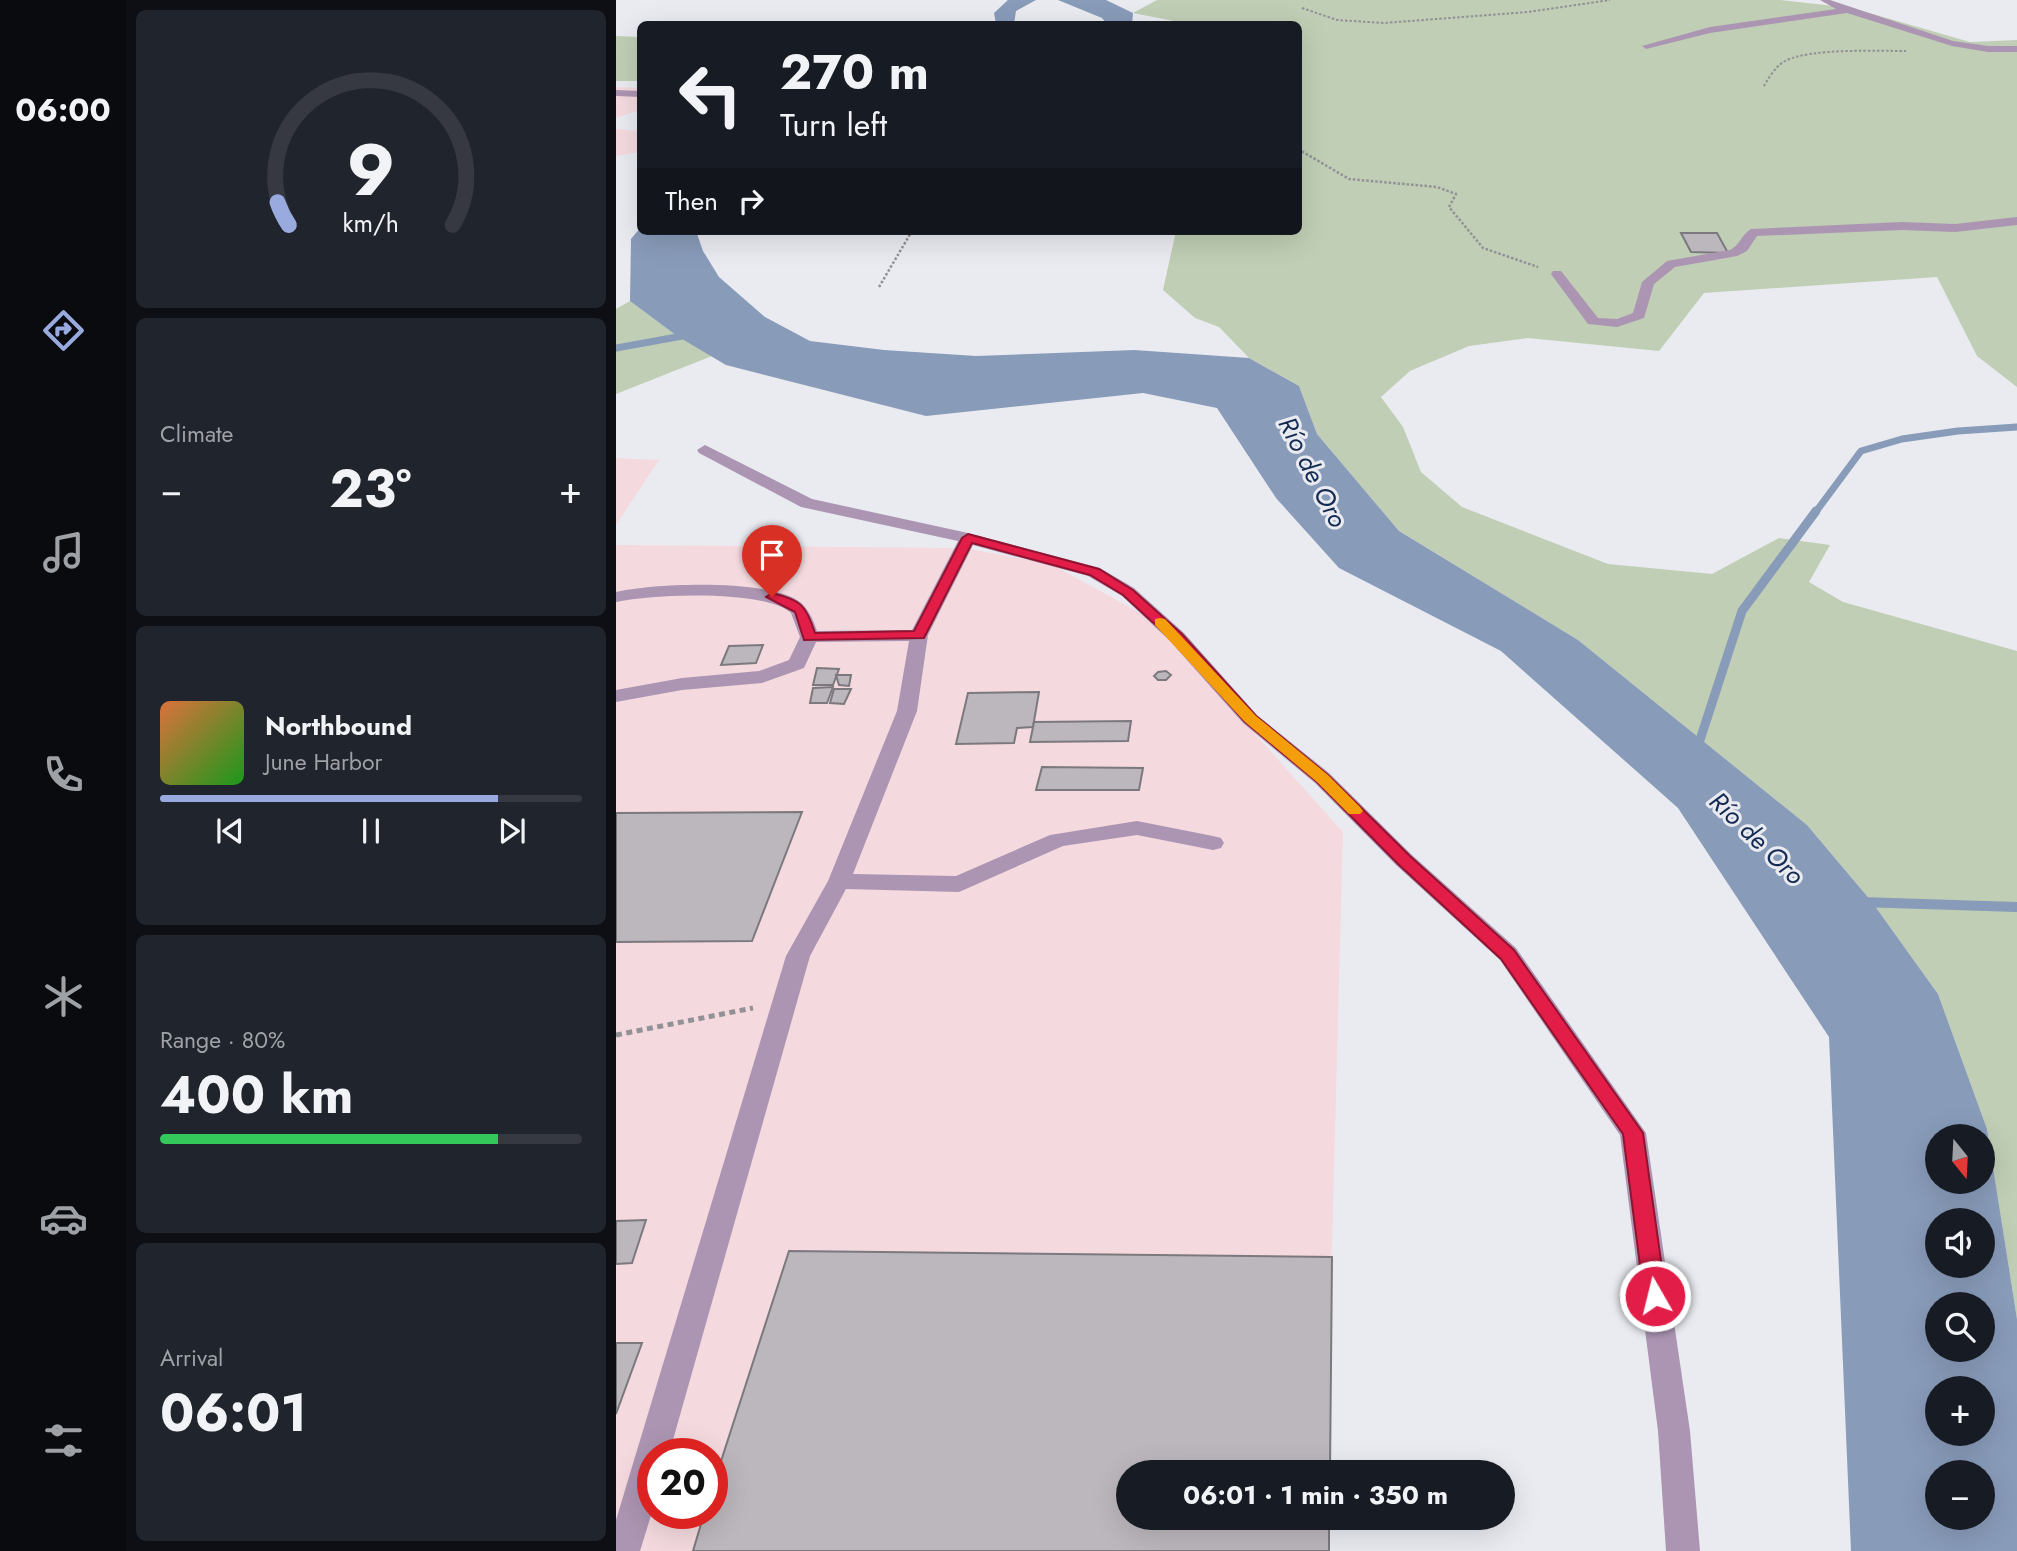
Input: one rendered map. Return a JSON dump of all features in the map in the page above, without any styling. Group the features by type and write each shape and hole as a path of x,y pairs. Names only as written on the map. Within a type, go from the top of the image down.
{"lane":[{"path":"1824,0 1952,43 1988,49 2017,49"},
{"path":"1646,46 1710,30 1850,10"},
{"path":"616,93 637,94"},
{"path":"1557,274 1568,284 1574,299 1593,321 1613,324 1628,322 1639,315 1648,282 1671,264 1733,253 1743,248 1749,235 1755,232 1902,226 1955,228 2017,221"},
{"path":"705,450 807,503 968,538 1094,572 1128,593 1177,637 1250,719 1322,778 1404,860 1507,954 1633,1133 1674,1431 1683,1551"},
{"path":"658,1438 798,956 839,881 907,711 919,635 968,538"},
{"path":"616,597 639,592 758,593 787,600 801,610 809,637 797,664 762,677 682,684 616,696"},
{"path":"809,637 919,635"},
{"path":"839,881 959,884 1058,840 1137,828 1213,842"},
{"path":"623,1551 637,1506"}],"path":[{"path":"1302,9 1337,20 1384,23 1528,12 1610,0"},
{"path":"1764,86 1768,78 1787,60 1817,55 1909,51"},
{"path":"1302,151 1349,179 1437,187 1456,194 1449,207 1483,248 1557,274"},
{"path":"879,287 910,235"},
{"path":"616,1035 785,1002"}],"shaded area":[{"path":"616,87 637,88 637,111 616,118"},
{"path":"616,129 637,131 637,152 616,156"},
{"path":"616,458 659,460 616,525"},
{"path":"616,545 964,548 1051,564 1153,620 1343,832 1326,1460 1116,1460 1116,1530 1204,1530 1324,1551 616,1551"}],"green space":[{"path":"1157,0 1780,0 1852,8 1970,42 2017,40 2017,387 1977,356 1937,277 1704,293 1659,351 1528,338 1469,346 1410,371 1381,397 1403,427 1421,472 1462,507 1608,564 1712,574 1779,538 1830,545 1809,582 1843,602 2017,651 2017,1319 1995,1180 1995,1124 1985,1124 1938,994 1872,902 1807,825 1578,640 1399,531 1317,434 1299,386 1249,358 1219,327 1195,318 1163,290 1175,235 1302,235 1302,21 1174,21 1133,13"},
{"path":"616,36 637,37 637,81 616,81"},
{"path":"630,301 677,336 712,356 616,394 616,309"}],"water":[{"path":"1008,0 1036,0 1016,11 1014,21 995,21 994,13"},
{"path":"1058,0 1106,0 1133,13 1132,21 1104,21"},
{"name":"Río de Oro","path":"637,232 637,235 697,235 703,251 719,277 765,317 810,341 884,350 976,356 1134,350 1249,358 1299,386 1317,434 1399,531 1578,640 1807,825 1872,902 1938,994 1985,1124 1925,1124 1925,1194 1995,1194 1995,1180 2017,1319 2017,1551 1851,1551 1829,1037 1678,808 1501,651 1339,568 1276,498 1217,408 1143,393 926,416 726,365 677,336 630,301 631,239"}],"building":[{"path":"1681,233 1717,233 1728,253 1691,252"},
{"path":"763,645 756,663 721,665 729,646"},
{"path":"817,668 839,669 833,685 813,685"},
{"path":"1166,671 1171,675 1166,680 1158,680 1154,676 1158,672"},
{"path":"836,675 851,675 849,686 839,685"},
{"path":"833,687 827,703 810,703 813,688"},
{"path":"834,689 851,689 844,704 830,703"},
{"path":"1039,692 1033,727 1017,728 1014,743 956,744 968,693"},
{"path":"1131,721 1128,741 1030,742 1034,722"},
{"path":"1042,767 1143,768 1139,790 1036,790"},
{"path":"802,812 752,941 616,942 616,813"},
{"path":"646,1220 632,1263 616,1264 616,1221"},
{"path":"789,1251 1332,1257 1330,1460 1116,1460 1116,1530 1329,1530 1329,1551 693,1551 700,1529 728,1529 728,1440"},
{"path":"616,1343 642,1343 616,1414"}],"waterway":[{"path":"616,348 688,335"},
{"path":"1815,513 1861,451 1902,439 1958,431 2017,427"},
{"path":"1697,749 1742,611 1816,511"},
{"path":"1860,902 2017,907"}],"slow traffic":[{"path":"1160,622 1177,637 1250,719 1322,778 1355,811"}],"route":[{"path":"772,597 787,600 801,610 809,637 919,635 968,538 1094,572 1128,593 1177,637 1250,719 1322,778 1404,860 1507,954 1633,1133 1655,1296"}]}
